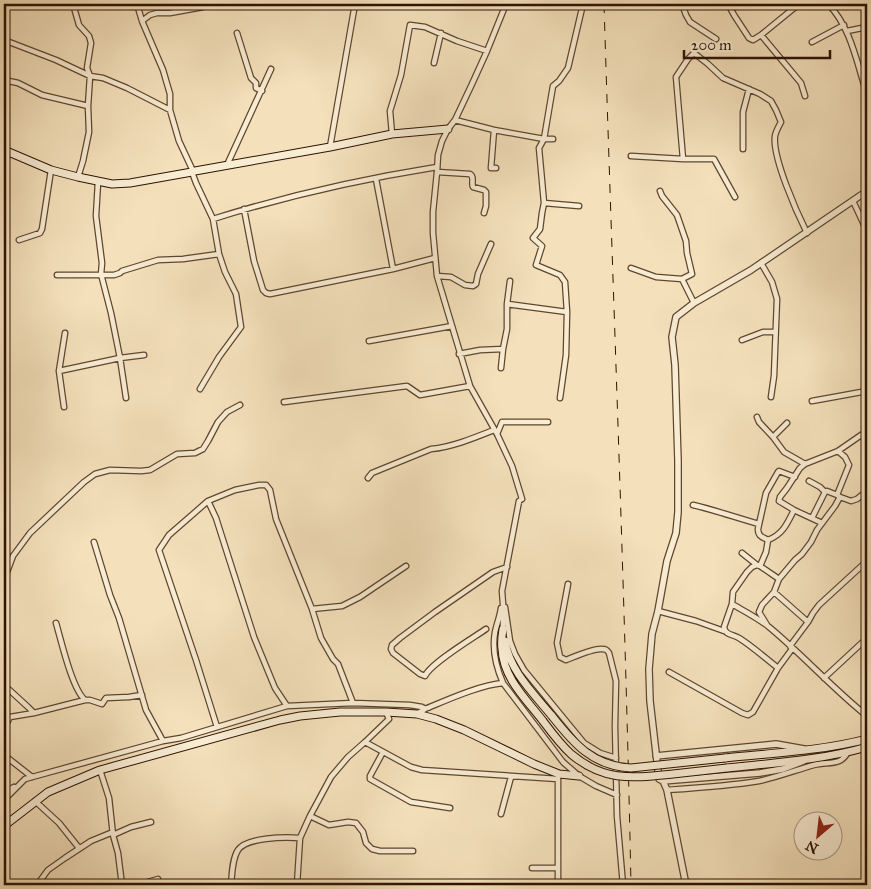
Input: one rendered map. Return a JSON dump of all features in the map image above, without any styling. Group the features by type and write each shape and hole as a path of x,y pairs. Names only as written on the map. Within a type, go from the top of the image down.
{"main road":[{"path":"5,151 51,170 112,184 130,183 192,172 392,134 448,129"},
{"path":"503,629 510,659 522,678 570,739 599,760 618,767 631,768 808,750 867,739"},
{"path":"503,629 502,650 505,665 513,683 559,742 570,753 584,764 611,775 630,778 727,768 810,758 867,748"},
{"path":"4,826 48,792 100,770 256,725 286,718 340,712 417,714 436,719 464,730 558,777 579,776"}],"street":[{"path":"73,4 79,24 90,36 91,44 87,68 90,76 89,132 78,177"},
{"path":"137,4 142,21 163,70 170,94 170,110 179,141 196,184 213,219 219,254 225,272 236,294 241,327 219,357 200,389"},
{"path":"142,21 150,15 157,13 170,13 212,4"},
{"path":"330,147 355,4"},
{"path":"506,4 487,51 440,148 432,224 437,276 470,386 512,466 522,499 520,501 502,591 500,615 495,633 498,671 503,683 563,762 579,776 617,795"},
{"path":"560,398 566,355 567,312 565,282 560,275 536,265 542,246 533,238 540,229 544,204 539,148 544,139 553,86 568,68 583,4"},
{"path":"682,4 690,22 716,38"},
{"path":"728,4 734,16 753,40 799,4"},
{"path":"828,4 847,31 867,94"},
{"path":"392,134 390,111 401,75 410,25 425,27 457,41 487,51"},
{"path":"812,42 844,25"},
{"path":"847,31 867,27"},
{"path":"237,33 251,78 256,83 256,88 262,91"},
{"path":"434,63 441,33"},
{"path":"761,35 801,84 805,96"},
{"path":"4,40 56,60 90,76 103,78 127,88 170,110"},
{"path":"683,159 676,77 694,53 723,78 760,94 771,101 781,122 775,134 774,143 778,160 792,200 807,232"},
{"path":"227,165 271,68"},
{"path":"4,80 18,83 42,95 88,106"},
{"path":"743,149 743,112 749,89"},
{"path":"455,120 494,130 553,139"},
{"path":"494,130 491,168 496,168"},
{"path":"631,156 714,159 735,197"},
{"path":"213,219 315,191 403,173 437,169 472,175 473,187 486,192 484,213"},
{"path":"19,240 40,233 42,229 51,170"},
{"path":"376,179 393,269"},
{"path":"98,182 96,216 102,263 101,274 111,313 126,398"},
{"path":"631,268 656,277 682,279 692,274 686,242 677,214 660,191"},
{"path":"686,885 666,790 663,781 659,779 650,701 649,669 652,634 667,561 676,533 678,512 676,394 672,337 676,317 694,303 761,263 867,192"},
{"path":"853,201 867,230"},
{"path":"544,204 579,206"},
{"path":"244,209 254,261 263,290 266,293 270,294 393,269 435,258"},
{"path":"437,276 451,277 465,285 473,286 476,284 478,274 491,244"},
{"path":"58,275 114,275 158,260 219,254"},
{"path":"761,263 772,282 777,299 774,376 771,397"},
{"path":"682,279 694,303"},
{"path":"501,368 507,329 507,304 510,281"},
{"path":"507,304 567,312"},
{"path":"369,341 452,326"},
{"path":"742,340 763,332 775,332"},
{"path":"64,407 59,371 65,333"},
{"path":"459,354 480,350 503,350"},
{"path":"59,371 144,355"},
{"path":"284,402 407,386 420,395 470,386"},
{"path":"812,401 867,391"},
{"path":"4,580 13,556 30,533 84,482 95,474 110,470 150,470 177,454 196,453 202,449 218,422 227,412 240,405"},
{"path":"757,417 784,452 805,464"},
{"path":"368,478 372,473 431,449 495,432 502,422 548,422"},
{"path":"773,437 787,423"},
{"path":"822,523 779,501 780,497 800,468 805,464 838,451 867,431"},
{"path":"767,625 759,612 762,605 774,592 779,579 802,554 835,506 849,465 846,457 838,451"},
{"path":"794,510 786,526 776,537 768,540 758,534 766,493 778,472 795,476"},
{"path":"810,481 825,492 827,491 851,500 857,499 867,491"},
{"path":"217,727 159,550 169,535 208,501 235,490 259,485 266,485 270,490 276,519 312,609 321,638 338,664 353,703"},
{"path":"812,518 825,492"},
{"path":"208,501 216,518 254,637 275,688 287,706"},
{"path":"693,505 759,524"},
{"path":"724,631 732,604 733,592 747,572 752,567 758,565 766,552 768,540"},
{"path":"94,542 146,710 163,742"},
{"path":"742,553 779,579"},
{"path":"669,672 748,715 753,712 778,668 792,649 790,646 819,605 867,561"},
{"path":"312,609 342,606 360,597 406,566"},
{"path":"486,629 439,662 425,676 391,650 392,645 434,612 493,572 507,567"},
{"path":"568,584 557,643 560,657 566,660 600,648 605,649 609,652 616,681 617,795 622,885"},
{"path":"502,591 503,629"},
{"path":"502,591 510,641 524,670 584,743 600,753 616,758"},
{"path":"774,592 808,622"},
{"path":"732,604 767,625 867,716"},
{"path":"658,611 724,631 738,638 778,668"},
{"path":"56,623 71,673 82,699"},
{"path":"824,678 867,639"},
{"path":"417,714 462,694 503,683"},
{"path":"4,685 34,713"},
{"path":"4,728 10,717 34,713 82,699 102,704 106,698 142,695"},
{"path":"4,786 9,790 25,779 181,738 287,706 353,703 410,705 422,707 425,710"},
{"path":"297,885 300,838 310,816 331,777 348,757 389,719 386,712"},
{"path":"365,742 411,767 422,770 510,777 558,777 558,885"},
{"path":"656,756 776,744 808,750"},
{"path":"383,752 370,776 370,780 411,802 450,808"},
{"path":"666,790 758,781 789,774 817,764 841,761 848,752"},
{"path":"4,754 32,777"},
{"path":"663,781 777,770 798,764 810,758"},
{"path":"100,770 109,798 122,885"},
{"path":"501,814 510,777"},
{"path":"4,800 25,779"},
{"path":"35,801 59,823 79,848"},
{"path":"310,816 329,824 356,823 363,832 366,843 372,849 380,851 413,851"},
{"path":"37,885 48,870 91,841 151,822"},
{"path":"231,885 235,858 237,851 242,846 253,841 300,838"},
{"path":"532,868 558,868"},
{"path":"138,885 158,879"}],"railway":[{"path":"604,4 631,885"}]}
